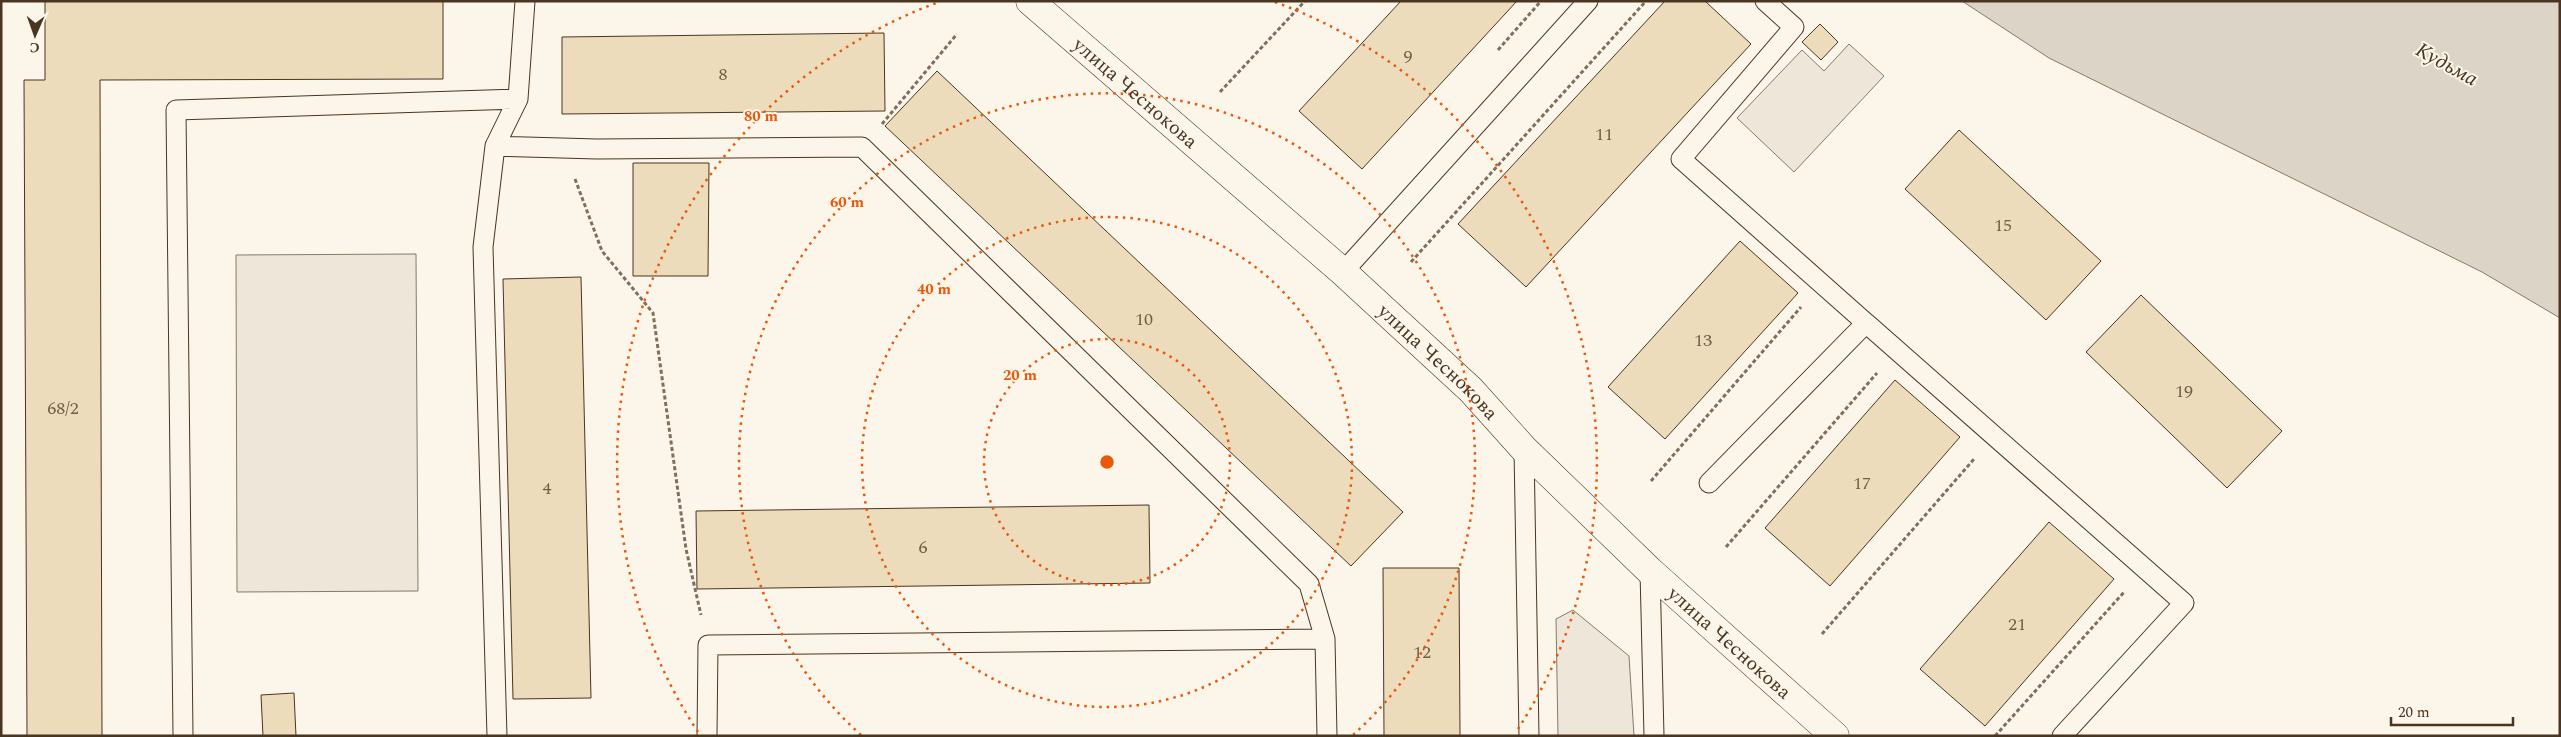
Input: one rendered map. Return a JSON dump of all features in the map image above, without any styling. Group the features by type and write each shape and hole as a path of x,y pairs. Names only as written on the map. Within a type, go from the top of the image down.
{"street":[{"name":"улица Чеснокова","path":"1030,1 1343,272 1471,390 1524,449 1650,571 1835,736"}],"lane":[{"path":"497,736 483,247 494,146 518,99 525,1"},
{"path":"1343,272 1588,1"},
{"path":"1765,1 1794,27 1681,159 2184,603 2062,736"},
{"path":"183,736 176,110 518,99"},
{"path":"494,146 563,146 597,149 862,147 1309,584 1325,639 1327,736"},
{"path":"1709,483 1866,323"},
{"path":"1524,449 1529,736"},
{"path":"1650,571 1654,736"},
{"path":"707,736 708,645 1325,639"}],"path":[{"path":"1220,92 1305,1"},
{"path":"1412,262 1646,1"},
{"path":"862,147 957,34"},
{"path":"563,146 602,251 653,313 686,549 708,645"},
{"path":"1726,547 1882,367"},
{"path":"1822,634 1979,453"},
{"path":"1995,736 2129,587"}],"shaded area":[{"path":"1849,44 1884,76 1794,172 1737,118 1802,50 1824,71"},
{"path":"416,254 418,591 237,592 236,255"},
{"path":"1573,610 1629,656 1634,736 1558,736 1556,619"}],"water":[{"name":"Кудьма","path":"1962,1 2560,1 2560,318 2482,272 2049,58"}],"building":[{"path":"45,1 443,1 443,79 100,80 102,736 27,736 24,80 45,80"},
{"path":"1401,1 1517,1 1362,169 1299,111"},
{"path":"1665,1 1705,1 1751,44 1526,287 1458,224"},
{"path":"1820,24 1838,42 1821,60 1802,42"},
{"path":"884,33 885,111 562,114 562,37"},
{"path":"937,71 1403,512 1351,566 885,126"},
{"path":"1959,130 2101,261 2046,320 1905,189"},
{"path":"633,163 709,163 708,276 633,276"},
{"path":"1740,241 1798,293 1665,439 1608,387"},
{"path":"581,277 591,698 513,699 503,279"},
{"path":"2141,295 2282,431 2227,488 2086,352"},
{"path":"1895,380 1960,437 1830,586 1765,528"},
{"path":"1149,505 1150,583 697,589 696,511"},
{"path":"2049,522 2114,579 1985,726 1920,669"},
{"path":"1383,568 1459,568 1460,736 1384,736"},
{"path":"294,693 296,736 263,736 261,695"}]}
